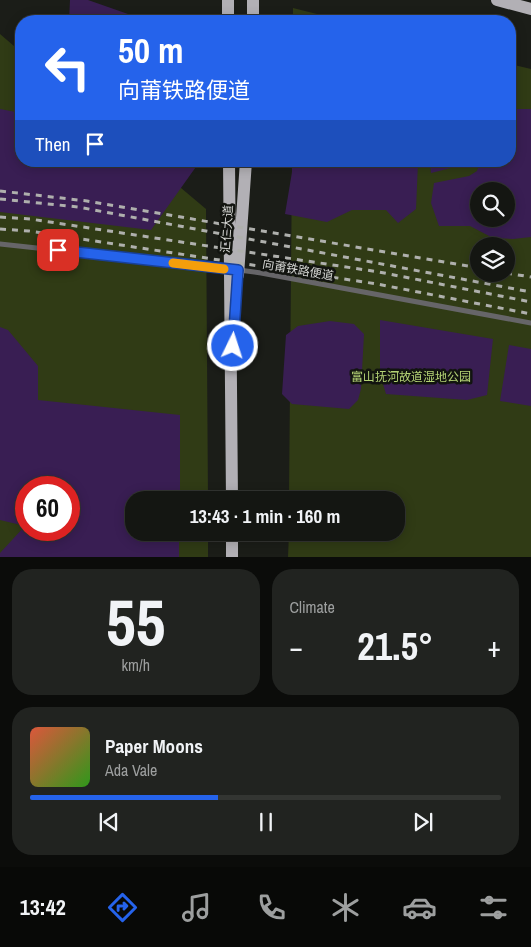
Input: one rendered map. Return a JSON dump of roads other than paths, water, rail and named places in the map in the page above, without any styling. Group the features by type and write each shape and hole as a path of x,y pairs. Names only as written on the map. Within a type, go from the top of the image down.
{"main road":[{"path":"228,0 228,15"},
{"path":"253,0 253,15"},
{"path":"497,0 531,9"},
{"name":"汇仁大道","path":"229,167 234,270 232,491"},
{"name":"汇仁大道","path":"234,270 245,167"},
{"path":"232,541 232,557"}],"lane":[{"name":"向莆铁路便道","path":"0,244 262,273 531,323"}],"railway":[{"path":"0,191 87,201 470,266"},
{"path":"0,199 78,207 531,292"},
{"path":"0,217 30,219 379,272 531,302"},
{"path":"0,229 29,231 377,284 531,314"},
{"path":"515,274 531,277"}],"park label":[{"name":"富山抚河故道湿地公园","path":"411,377"}]}
